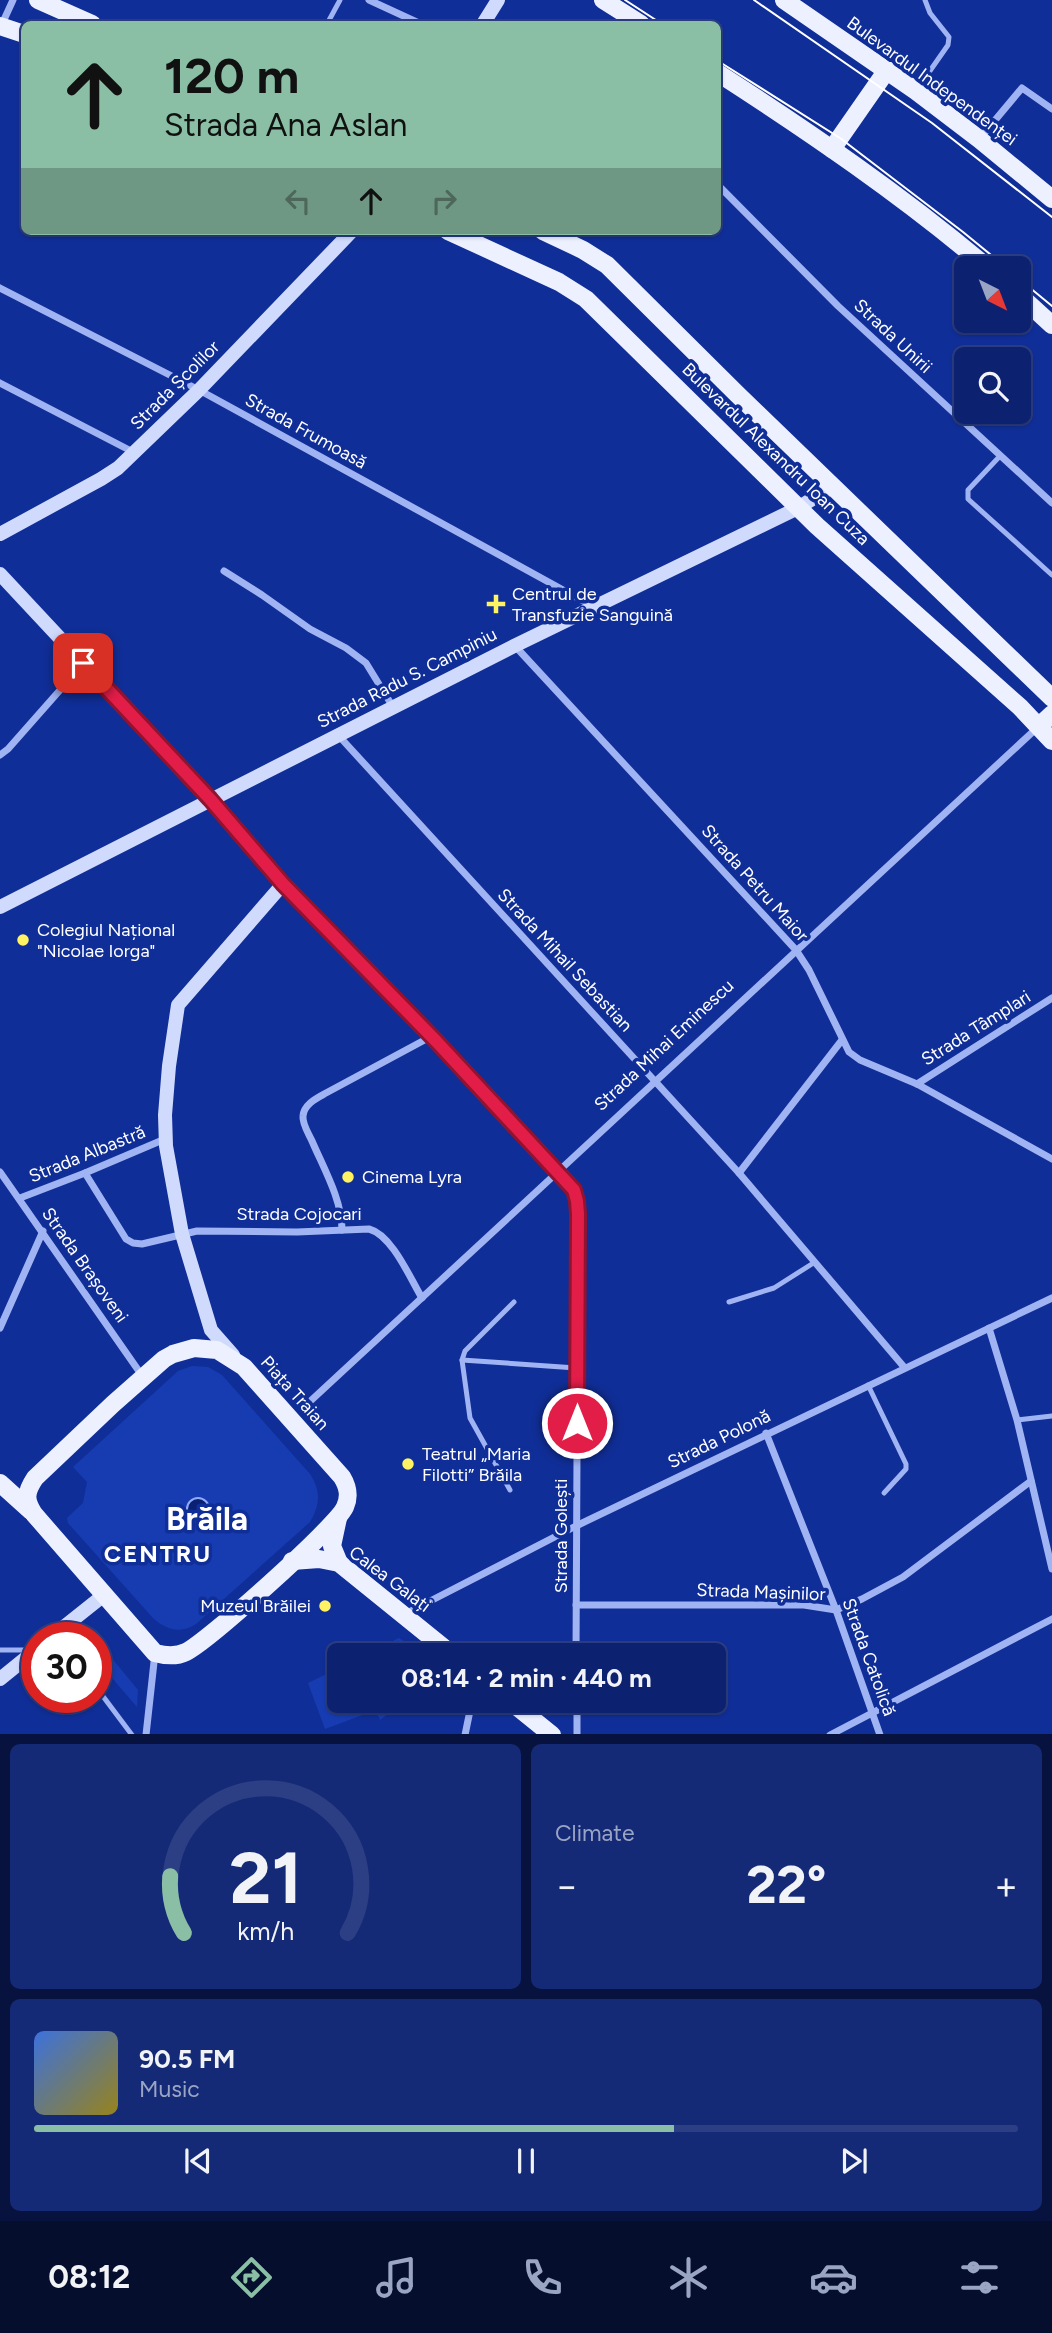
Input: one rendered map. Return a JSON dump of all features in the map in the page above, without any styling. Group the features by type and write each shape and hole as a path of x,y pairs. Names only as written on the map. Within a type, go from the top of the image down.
{"main road":[{"path":"38,0 85,21"},
{"path":"485,21 498,0"},
{"path":"603,0 636,21"},
{"name":"Bulevardul Independenței","path":"784,0 916,91 1052,199"},
{"path":"0,27 21,33"},
{"path":"832,149 887,70"},
{"path":"721,75 923,214 974,256"},
{"name":"Strada Școlilor","path":"0,534 101,479 135,453 348,235"},
{"name":"Bulevardul Alexandru Ioan Cuza","path":"457,235 559,282 586,299 798,508 1039,726 1052,741"},
{"name":"Bulevardul Alexandru Ioan Cuza","path":"551,235 607,265 1052,698"},
{"path":"1031,306 1052,325"},
{"name":"Strada Radu S. Campiniu","path":"0,907 337,734 798,508 833,486"},
{"path":"0,574 210,799 283,884 178,1005 165,1115 166,1138 182,1234 211,1330 244,1367"},
{"name":"Strada Mihai Eminescu","path":"1039,726 1052,714"},
{"name":"Piața Traian","path":"34,1514 26,1503 26,1493 35,1478 143,1377 173,1354 194,1348 216,1350 244,1367 342,1477 348,1493 344,1509 338,1518 332,1546 339,1563"},
{"path":"0,1483 34,1514 155,1653 177,1656 197,1645 338,1518"},
{"name":"Calea Galați","path":"292,1561 319,1559 339,1563 439,1643"},
{"path":"70,1622 104,1595"},
{"path":"0,1679 21,1662"},
{"path":"524,1713 549,1734"}],"street":[{"path":"0,27 13,0"},
{"path":"369,0 414,21"},
{"path":"979,139 1022,88 1052,108"},
{"name":"Strada Unirii","path":"721,189 838,306 1052,503"},
{"name":"Strada Frumoasă","path":"0,288 198,390 594,607"},
{"path":"0,383 135,453"},
{"path":"224,571 366,663 393,707"},
{"name":"Strada Petru Maior","path":"514,646 796,950 809,970 849,1052 917,1084 1052,1159"},
{"path":"0,755 9,749 83,663"},
{"name":"Strada Mihai Eminescu","path":"304,1407 1039,726"},
{"name":"Strada Mihail Sebastian","path":"337,734 739,1173 904,1367"},
{"name":"Strada Golești","path":"283,884 432,1036 574,1190 577,1201 576,1643"},
{"name":"Strada Tâmplari","path":"917,1084 1052,998"},
{"path":"342,1230 341,1215 331,1185 304,1124 304,1111 312,1101 432,1036"},
{"path":"739,1173 842,1040"},
{"name":"Strada Albastră","path":"20,1198 166,1138"},
{"name":"Strada Brașoveni","path":"0,1172 143,1377"},
{"name":"Strada Cojocari","path":"85,1173 129,1241 142,1244 208,1230 369,1229 380,1234 390,1245 422,1298"},
{"path":"0,1328 43,1231"},
{"name":"Strada Polonă","path":"404,1614 766,1433 1052,1298"},
{"path":"989,1328 1017,1420 1052,1569"},
{"name":"Strada Catolică","path":"766,1433 836,1610 880,1734"},
{"name":"Strada Mașinilor","path":"576,1605 804,1605 836,1610 903,1577 1031,1481"},
{"path":"830,1734 1052,1619"},
{"path":"146,1734 155,1653"},
{"path":"466,1734 470,1713"},
{"path":"577,1713 577,1734"}],"lane":[{"path":"329,21 340,0"},
{"path":"916,91 948,45 949,37 930,13 925,0"},
{"path":"1000,456 968,490 968,499 1052,575"},
{"path":"729,1302 774,1288 815,1262"},
{"path":"510,1490 470,1418 462,1360 465,1351 514,1302"},
{"path":"462,1360 576,1368"},
{"path":"868,1385 906,1464 906,1469 884,1493"},
{"path":"1017,1420 1052,1416"},
{"path":"0,1650 21,1650"},
{"path":"112,1708 132,1734"}],"shaded area":[{"path":"192,1366 208,1367 222,1375 310,1474 318,1498 310,1522 196,1624 179,1630 168,1628 153,1618 68,1523 67,1518 83,1503 87,1482 73,1467 178,1371"},
{"path":"198,1498 206,1501 209,1509 206,1517 198,1520 190,1517 187,1509 190,1501"},
{"path":"399,1638 407,1643 389,1643"},
{"path":"112,1658 138,1690 137,1707 112,1678"},
{"path":"327,1674 327,1713 368,1713 325,1729 308,1683"},
{"path":"377,1713 389,1713 380,1720"}],"tram line":[{"path":"625,0 657,21"},
{"path":"754,0 932,123 1052,217"},
{"path":"721,63 840,138 992,256"},
{"path":"1031,289 1052,306"}],"place":[{"name":"Centrul de Transfuzie Sanguină","path":"496,604"},
{"name":"Colegiul Național \"Nicolae Iorga\"","path":"23,940"},
{"name":"Cinema Lyra","path":"348,1177"},
{"name":"Teatrul „Maria Filotti” Brăila","path":"408,1464"},
{"name":"Muzeul Brăilei","path":"325,1606"}],"district":[{"name":"Brăila","path":"207,1519"},
{"name":"CENTRU","path":"158,1554"}],"route":[{"path":"83,663 210,799 283,884 436,1041 574,1190 578,1214 577,1423"}]}
